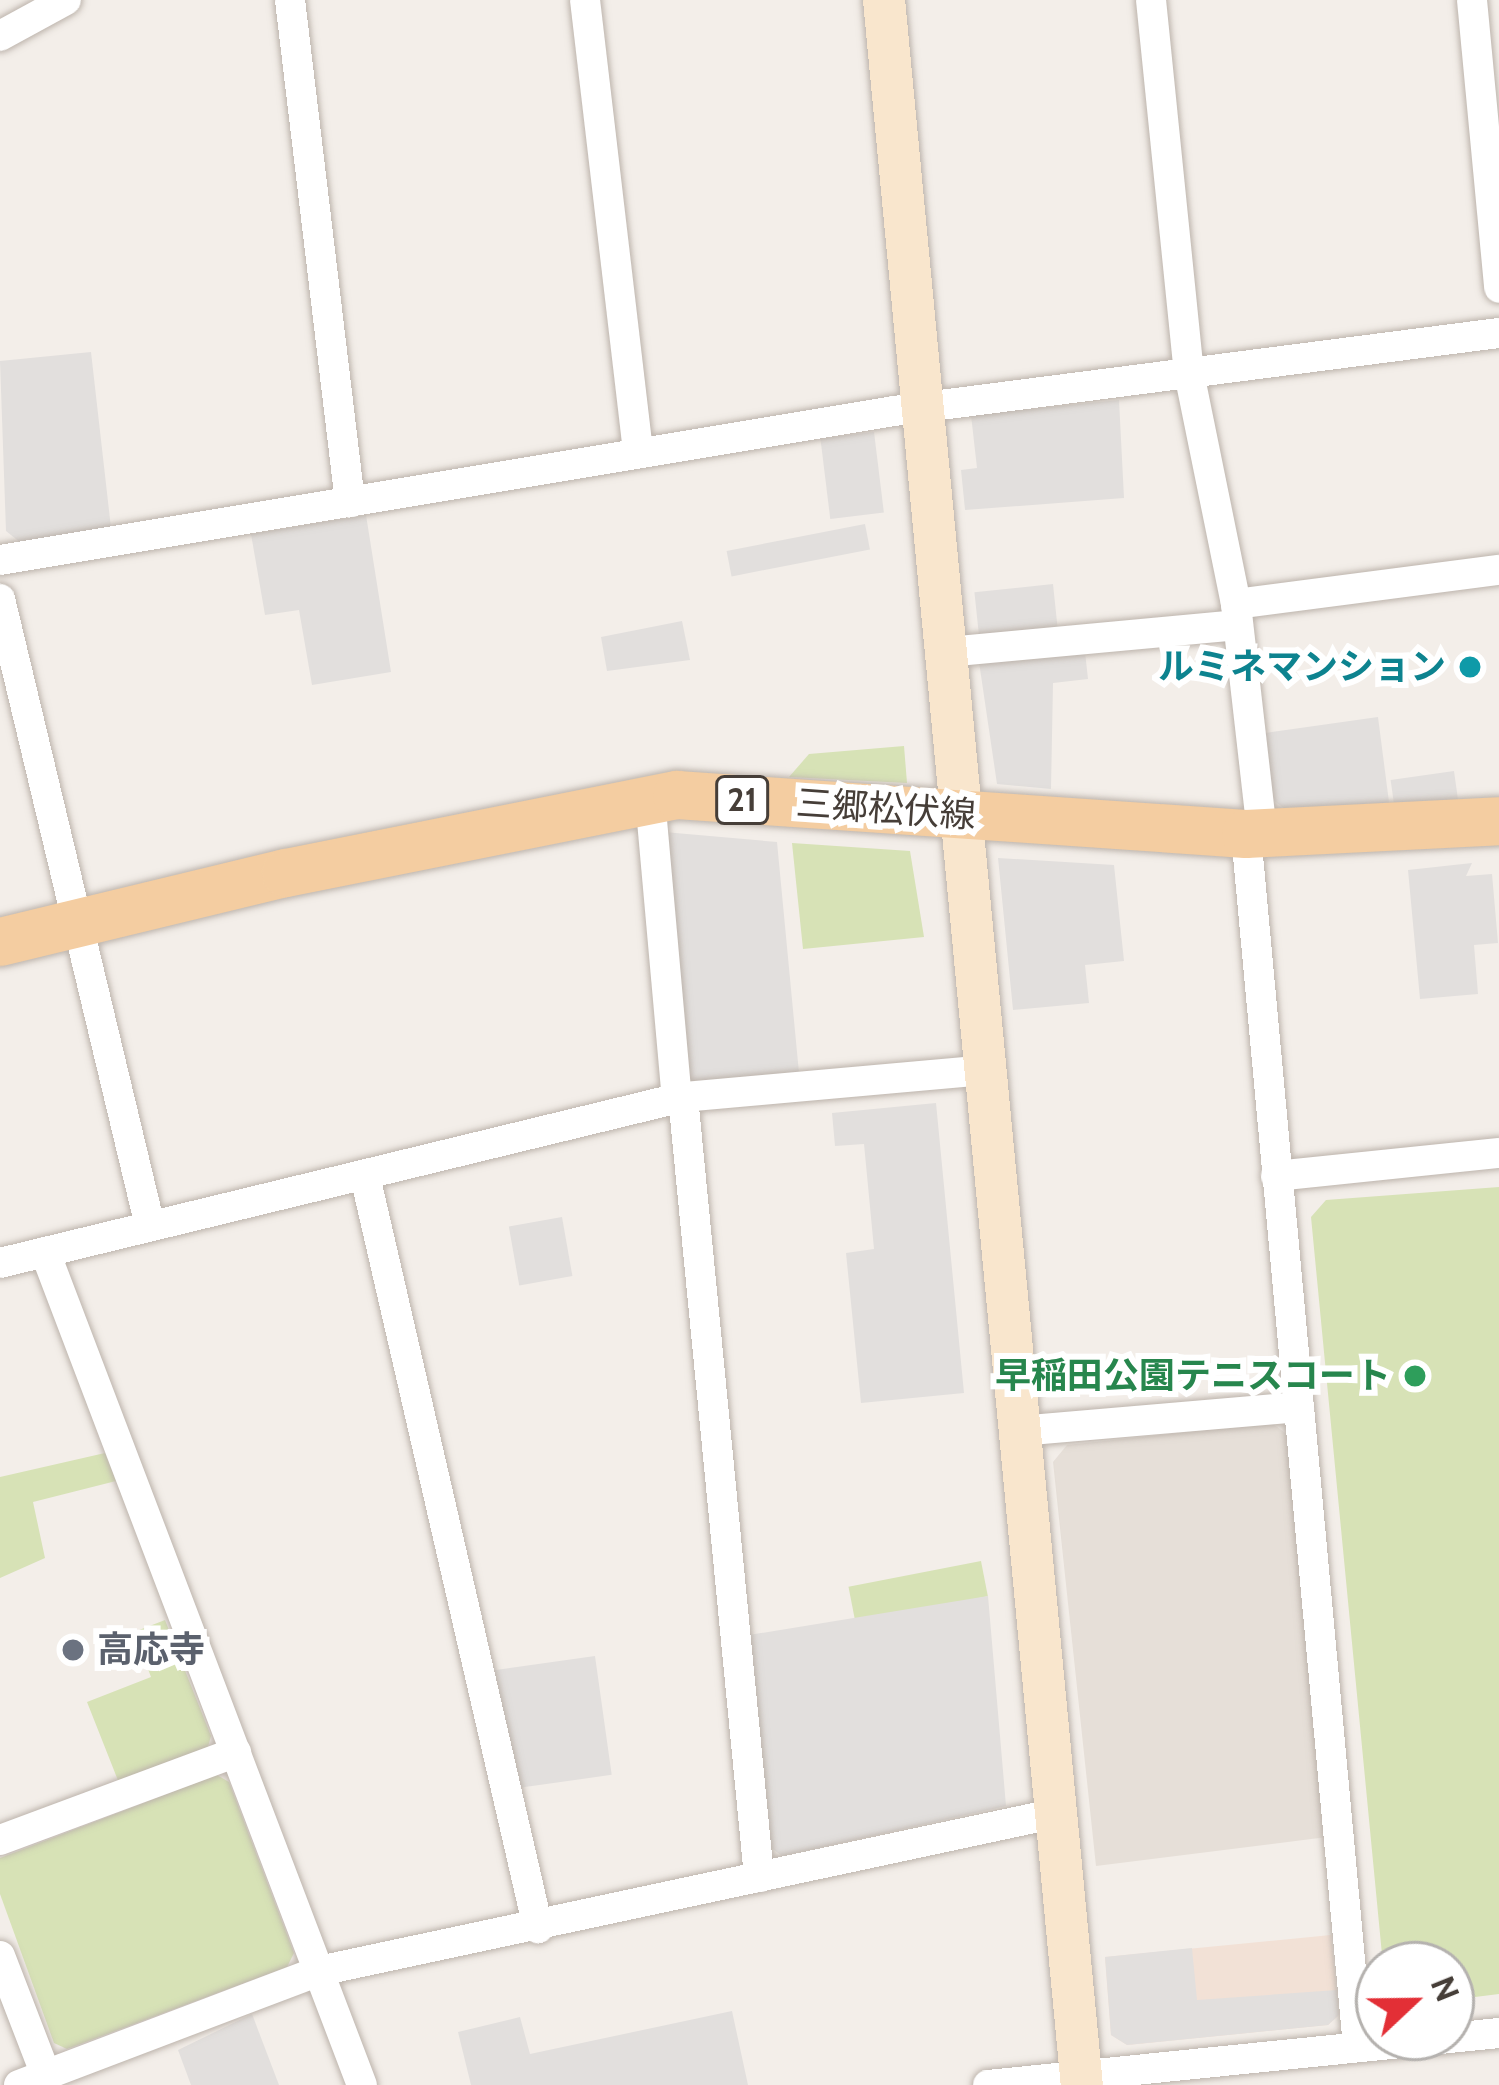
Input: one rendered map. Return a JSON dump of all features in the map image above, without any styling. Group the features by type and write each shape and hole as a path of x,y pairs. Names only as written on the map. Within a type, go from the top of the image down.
{"main road":[{"name":"三郷松伏線","path":"0,942 650,798 1254,834 1499,820"}],"street":[{"path":"0,36 66,0"},
{"path":"290,0 350,502"},
{"path":"585,0 638,453"},
{"path":"884,0 1082,2079"},
{"path":"1151,0 1189,374 1236,615 1276,1176 1355,2014"},
{"path":"1472,0 1499,287"},
{"path":"0,560 921,407 1499,333"},
{"path":"947,652 1236,615 1499,570"},
{"path":"0,598 150,1226"},
{"path":"650,798 759,1877"},
{"path":"0,1263 680,1098 984,1070"},
{"path":"1276,1176 1499,1153"},
{"path":"364,1176 538,1928"},
{"path":"45,1252 362,2085"},
{"path":"1018,1431 1299,1407"},
{"path":"0,1840 236,1752"},
{"path":"0,1956 33,2080 319,1971 538,1928 1057,1813"},
{"path":"988,2085 1082,2079 1355,2046"}],"shaded area":[{"path":"91,352 111,528 21,543 6,531 0,361"},
{"path":"1119,400 1124,498 965,510 961,470 977,468 971,415"},
{"path":"874,432 884,512 830,519 820,439"},
{"path":"366,515 391,672 312,685 299,610 265,615 251,534"},
{"path":"865,524 870,550 732,576 727,551"},
{"path":"1053,584 1058,634 980,642 974,592"},
{"path":"682,621 690,660 607,671 601,637"},
{"path":"1085,652 1088,679 1053,683 1051,789 997,784 979,662"},
{"path":"1378,717 1390,810 1289,812 1273,800 1265,733"},
{"path":"1454,771 1459,808 1396,817 1391,780"},
{"path":"664,832 777,842 799,1073 695,1083 686,1077"},
{"path":"998,858 1114,865 1124,961 1085,965 1089,1003 1013,1010"},
{"path":"1472,863 1466,876 1492,874 1498,943 1474,945 1478,994 1420,999 1408,870"},
{"path":"936,1103 964,1393 861,1403 846,1253 874,1249 864,1144 835,1146 832,1113"},
{"path":"562,1217 572,1276 519,1285 509,1226"},
{"path":"1272,1423 1289,1436 1327,1837 1096,1866 1053,1462 1067,1445"},
{"path":"988,1596 1006,1806 782,1856 770,1847 749,1635"},
{"path":"595,1656 612,1775 511,1789 494,1670"},
{"path":"1331,1935 1339,2015 1328,2025 1127,2045 1111,2035 1105,1957"},
{"path":"1192,1948 1197,2000 1337,1990 1339,2015 1328,2025 1127,2045 1111,2035 1105,1957"},
{"path":"732,2011 748,2085 471,2085 458,2032 520,2017 530,2054"},
{"path":"252,2014 279,2085 191,2085 178,2050"}],"green space":[{"path":"904,746 907,783 789,777 809,754"},
{"path":"792,843 910,851 924,937 803,949"},
{"path":"1499,1187 1499,1994 1475,1997 1475,1941 1381,1941 1311,1217 1326,1200"},
{"path":"105,1453 116,1481 33,1502 45,1558 0,1578 0,1477"},
{"path":"981,1561 988,1596 855,1622 848,1587"},
{"path":"165,1620 211,1736 206,1754 121,1788 87,1702 151,1677 134,1632"},
{"path":"217,1775 229,1782 294,1953 287,1967 67,2049 54,2043 0,1894 0,1858"}],"place":[{"name":"ルミネマンション","path":"1470,667"},
{"name":"早稲田公園テニスコート","path":"1415,1376"},
{"name":"高応寺","path":"73,1650"}]}
